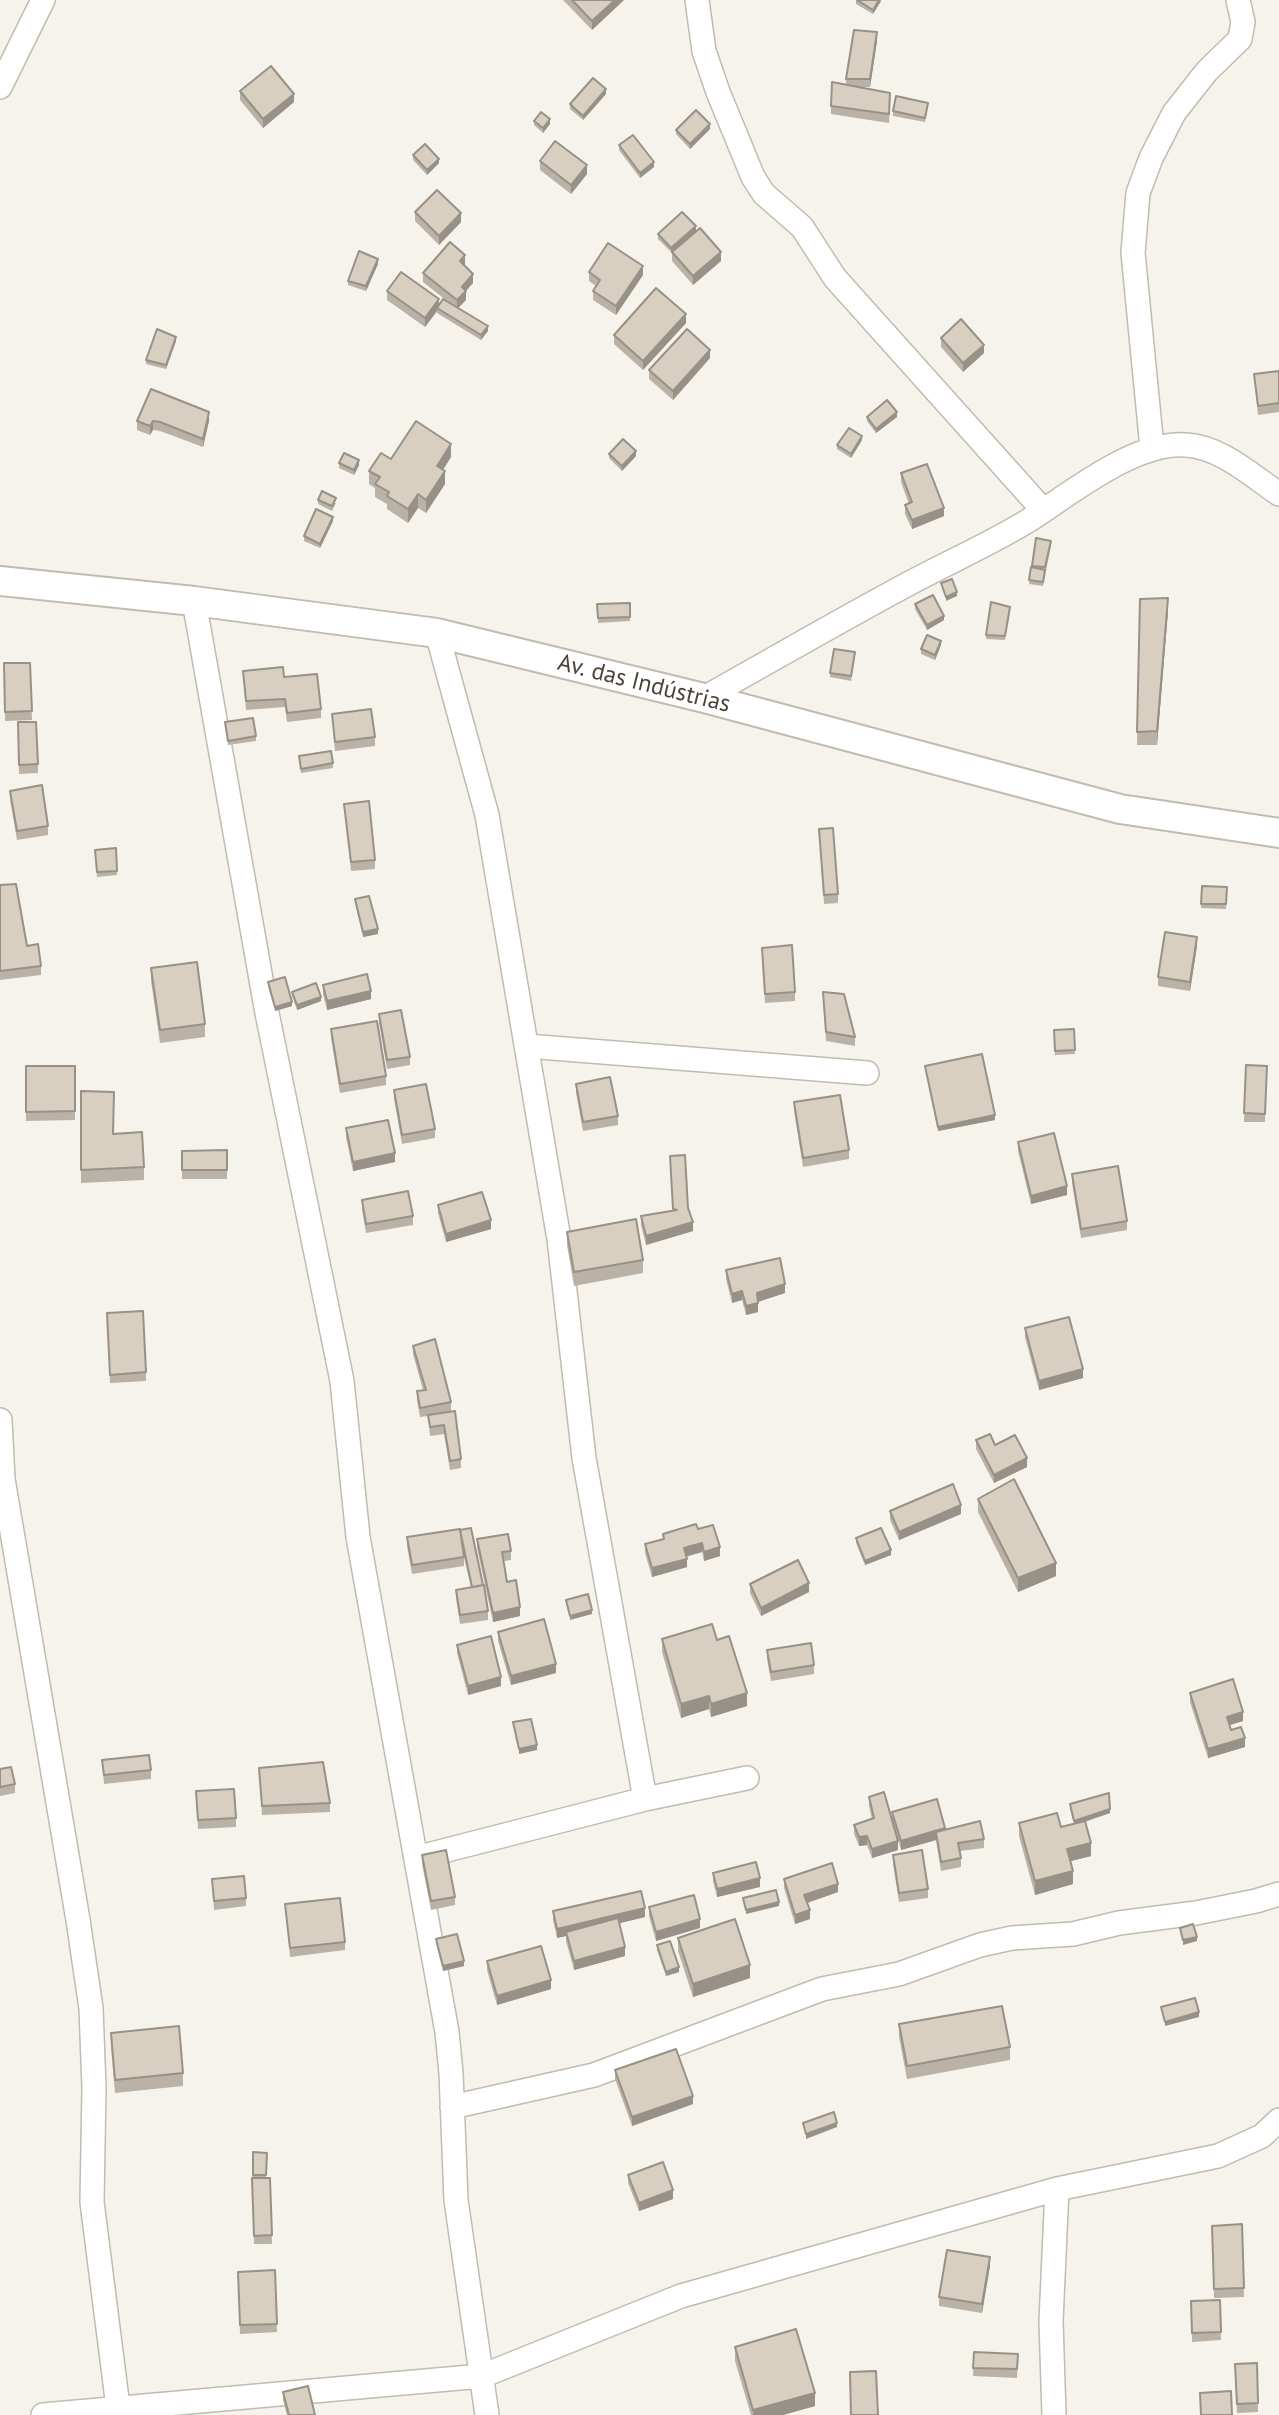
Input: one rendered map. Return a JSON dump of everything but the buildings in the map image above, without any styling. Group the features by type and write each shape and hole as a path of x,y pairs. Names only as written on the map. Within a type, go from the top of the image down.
{"street":[{"path":"0,87 43,0"},
{"path":"1152,448 1133,253 1138,193 1151,158 1174,113 1207,71 1240,39 1243,22 1238,0"},
{"path":"700,3 704,51 753,177 764,194 802,227 835,278 1043,510"},
{"path":"704,698 907,584 1025,522 1128,458 1152,448 1186,444 1206,449 1227,458 1279,494"},
{"name":"Av. das Indústrias","path":"0,581 194,601 437,633 704,698 1120,809 1279,833"},
{"path":"194,601 267,1013 342,1381 358,1538 447,2032 456,2200 488,2415"},
{"path":"437,633 487,816 559,1239 584,1458 645,1799"},
{"path":"527,1046 867,1073"},
{"path":"0,1420 3,1479 91,2008 94,2088 92,2202 118,2411"},
{"path":"416,1858 645,1799 747,1778"},
{"path":"452,2107 594,2075 822,1989 899,1974 980,1945 1012,1938 1073,1934 1119,1923 1256,1902 1279,1894"},
{"path":"43,2415 118,2411 482,2376 681,2296 1057,2189 1218,2156 1262,2136 1279,2120"},
{"path":"1054,2415 1051,2321 1057,2189"}]}
